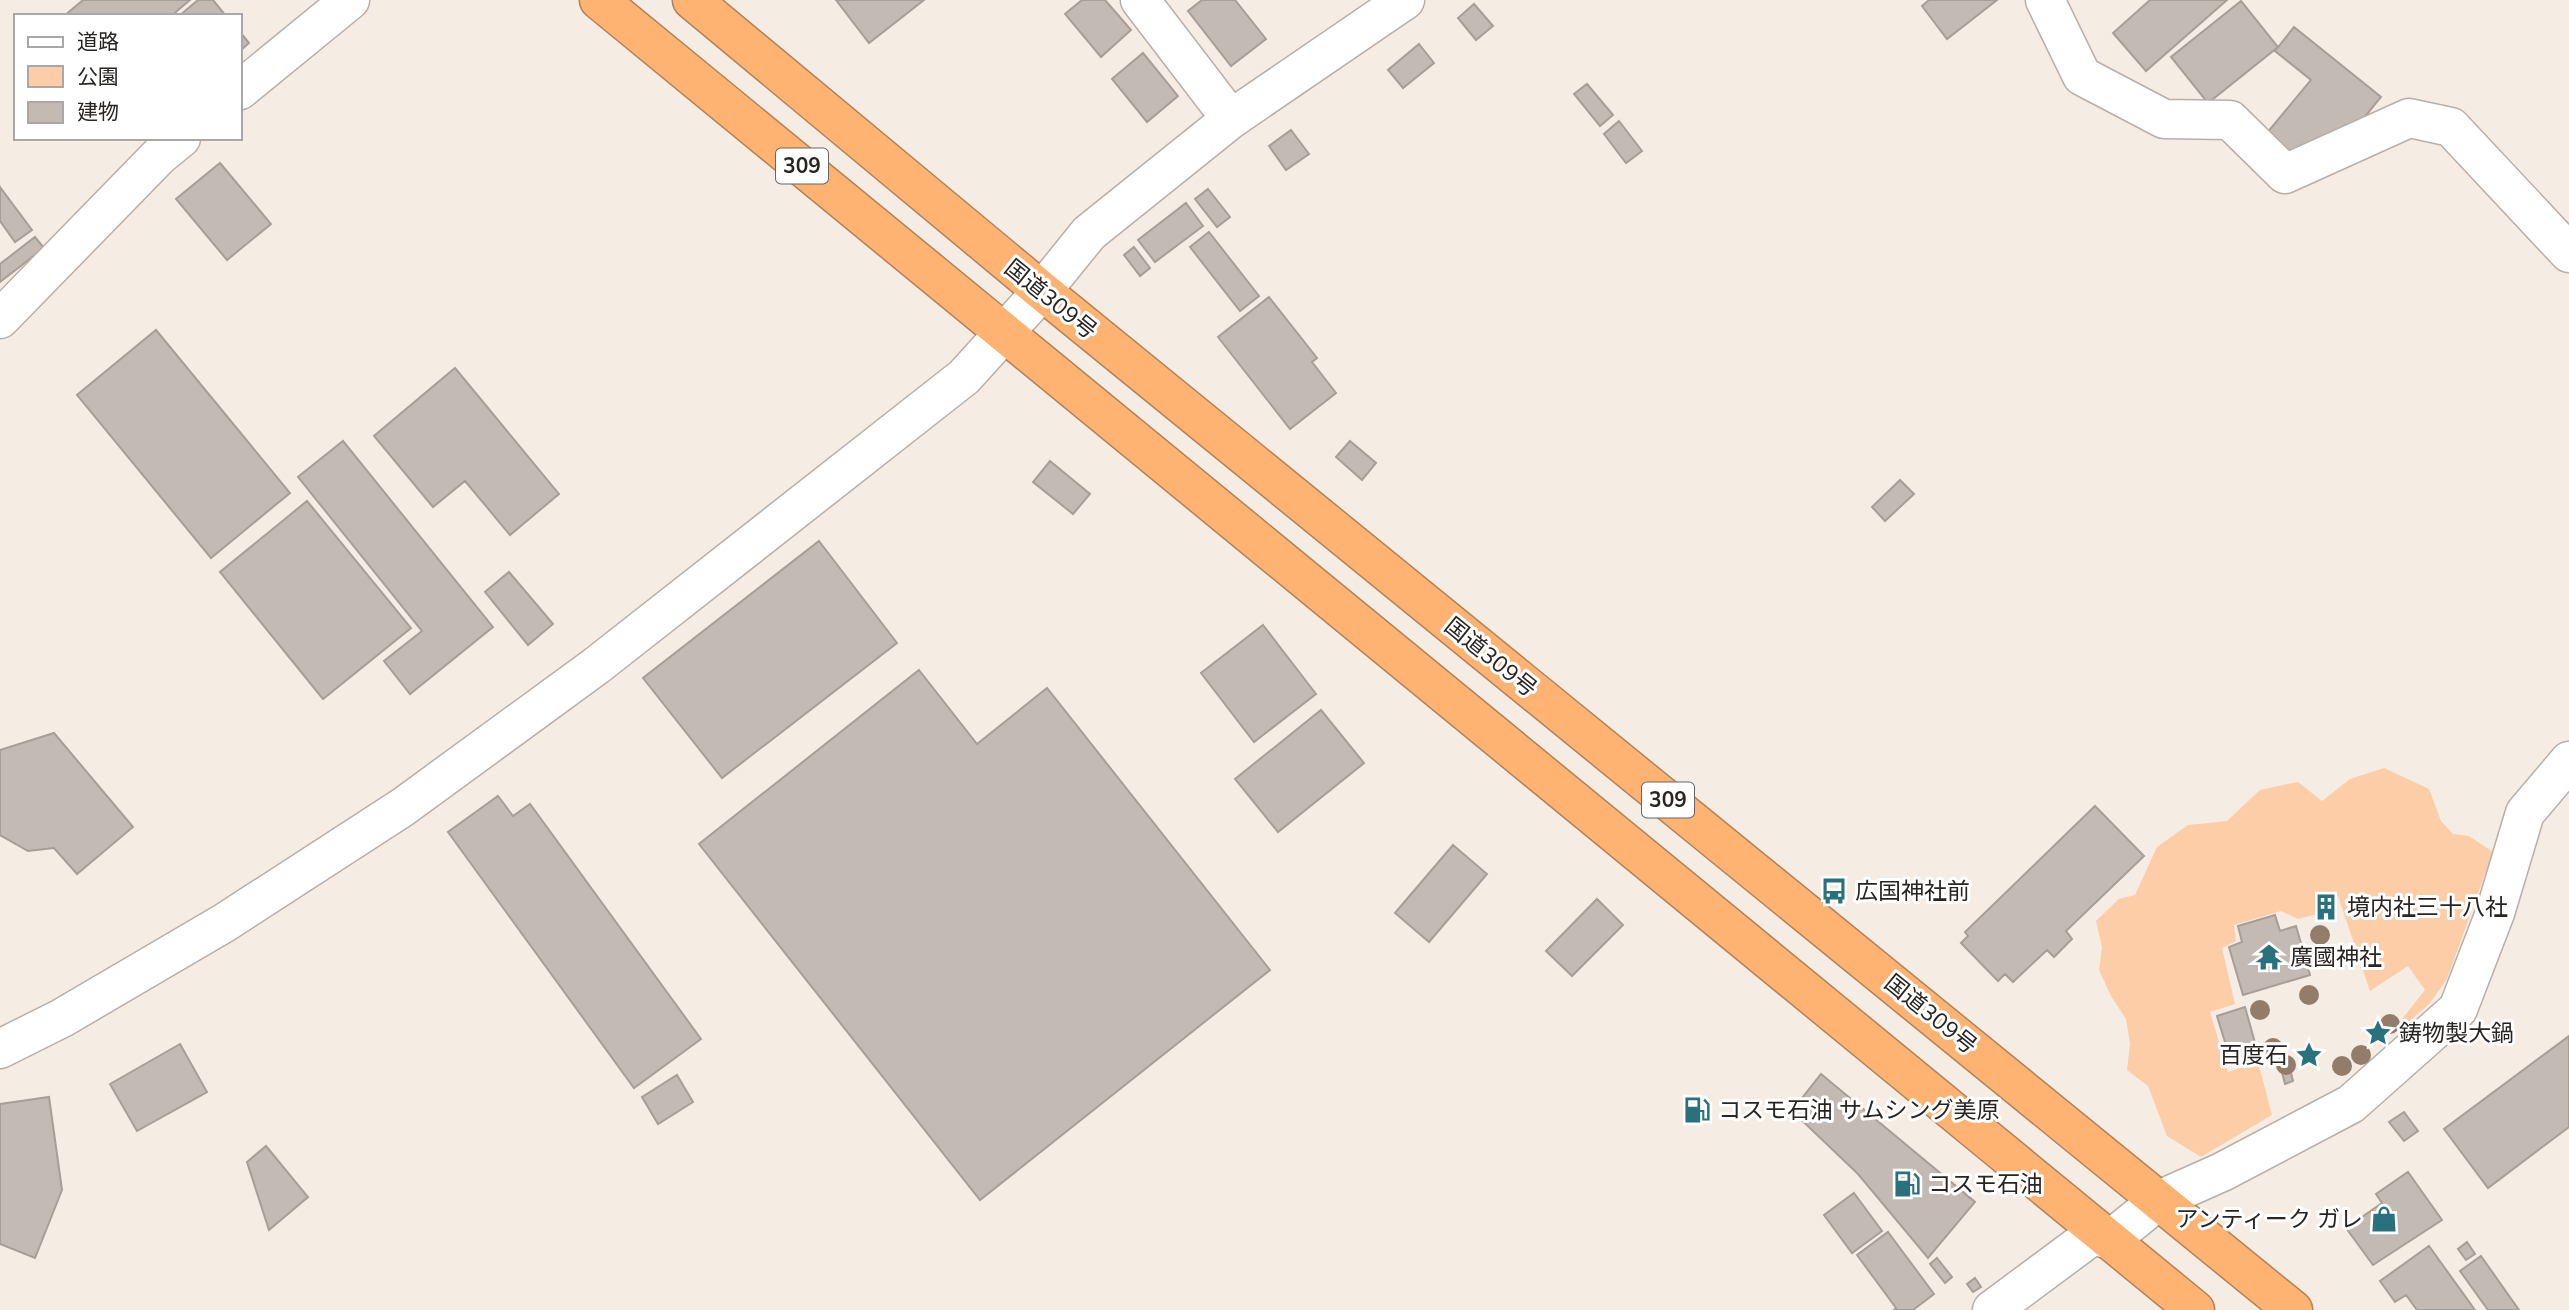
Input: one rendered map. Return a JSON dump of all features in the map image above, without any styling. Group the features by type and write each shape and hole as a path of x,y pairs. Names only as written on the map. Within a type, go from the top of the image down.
{"highway":[{"name":"309","path":"599,0 2195,1310"},
{"name":"国道309号","path":"692,0 1042,291 2293,1310"}],"street":[{"path":"242,88 350,0"},
{"path":"1140,0 1231,119"},
{"path":"0,1049 62,1018 225,923 403,807 596,666 964,377 1042,291 1089,233 1231,119 1405,0"},
{"path":"2045,0 2082,76 2164,119 2230,120 2285,174 2409,118 2451,127 2569,253"},
{"path":"0,319 159,156 179,140"},
{"path":"1992,1310 2093,1235 2110,1240 2159,1200 2222,1172 2351,1104 2458,1009 2495,913 2525,813 2569,761"}],"green space":[{"path":"2384,768 2429,789 2441,821 2453,834 2469,836 2493,852 2447,979 2430,1003 2403,1027 2399,1023 2425,990 2408,966 2370,991 2338,896 2316,903 2317,914 2298,919 2281,911 2234,925 2236,941 2222,948 2235,1004 2210,1012 2228,1072 2258,1062 2272,1115 2201,1157 2167,1136 2148,1086 2127,1070 2130,1044 2126,1019 2099,970 2102,947 2096,921 2119,899 2135,895 2157,847 2188,825 2227,821 2260,790 2298,782 2322,801 2350,779"}],"building":[{"path":"83,0 190,0 173,14 66,14"},
{"path":"198,0 213,0 224,14 181,14"},
{"path":"836,0 924,0 869,43"},
{"path":"1082,0 1105,0 1131,30 1101,57 1065,14"},
{"path":"1202,0 1235,0 1266,39 1231,66 1188,11"},
{"path":"1929,0 1997,0 1947,39 1922,6"},
{"path":"2150,0 2227,0 2146,71 2113,33"},
{"path":"2241,1 2278,47 2208,103 2171,57"},
{"path":"1474,4 1493,26 1476,40 1458,18"},
{"path":"2294,27 2381,97 2359,124 2294,156 2266,134 2311,80 2275,51"},
{"path":"242,34 249,43 242,49"},
{"path":"1419,44 1434,63 1403,88 1388,70"},
{"path":"1143,53 1178,96 1147,122 1112,79"},
{"path":"1587,84 1613,115 1600,126 1574,94"},
{"path":"1619,121 1642,151 1626,163 1604,134"},
{"path":"1291,130 1309,154 1286,170 1269,146"},
{"path":"220,163 271,224 227,260 176,199"},
{"path":"0,187 32,230 15,242 0,221"},
{"path":"1208,189 1230,217 1217,227 1195,199"},
{"path":"1186,203 1203,226 1155,262 1138,240"},
{"path":"1209,232 1259,296 1240,311 1190,247"},
{"path":"35,237 44,248 0,282 0,264"},
{"path":"1134,247 1150,268 1140,276 1124,255"},
{"path":"1269,297 1317,358 1312,362 1336,393 1290,429 1218,337"},
{"path":"156,330 290,493 211,558 77,395"},
{"path":"455,368 559,494 510,535 465,481 433,507 374,436"},
{"path":"343,441 493,627 410,694 384,661 422,631 298,477"},
{"path":"1350,441 1376,463 1362,480 1336,457"},
{"path":"1050,461 1090,494 1073,514 1033,482"},
{"path":"1900,480 1914,494 1885,521 1872,507"},
{"path":"307,501 411,628 323,699 220,572"},
{"path":"819,541 897,643 722,778 643,678"},
{"path":"509,572 553,624 528,645 485,592"},
{"path":"1263,625 1316,694 1254,742 1201,673"},
{"path":"919,670 977,744 1047,688 1270,970 980,1200 699,844"},
{"path":"1321,710 1364,763 1278,832 1235,779"},
{"path":"54,733 133,827 77,874 54,848 28,851 0,835 0,750"},
{"path":"498,796 513,816 530,804 701,1039 634,1088 448,832"},
{"path":"2095,806 2144,856 2066,931 2072,939 2054,957 2047,950 2013,982 2005,974 1998,981 1961,943 1968,936 1965,932"},
{"path":"1453,845 1487,874 1429,942 1395,913"},
{"path":"1597,899 1623,925 1572,976 1546,951"},
{"name":"境内社三十八社","path":"2330,901 2332,911 2322,914 2319,904"},
{"path":"2275,915 2280,931 2296,926 2310,975 2243,995 2229,947 2242,942 2238,926"},
{"path":"2245,1007 2259,1057 2232,1065 2217,1016"},
{"path":"2569,1036 2569,1127 2488,1188 2444,1129"},
{"path":"180,1044 207,1092 137,1131 110,1084"},
{"path":"2290,1069 2293,1081 2285,1084 2282,1072"},
{"path":"1821,1074 1975,1202 1928,1258 1858,1174 1792,1111"},
{"path":"677,1075 693,1102 658,1124 642,1097"},
{"path":"49,1097 62,1190 35,1258 0,1244 0,1104"},
{"path":"2404,1112 2418,1131 2404,1141 2389,1122"},
{"path":"266,1146 308,1197 269,1230 247,1162"},
{"path":"2408,1172 2442,1220 2373,1265 2346,1228 2382,1203 2376,1194"},
{"path":"1854,1193 1882,1231 1852,1253 1824,1215"},
{"path":"1888,1232 1934,1294 1913,1310 1894,1310 1896,1308 1857,1255"},
{"path":"2467,1242 2475,1254 2466,1260 2458,1249"},
{"path":"2429,1246 2475,1310 2417,1310 2406,1295 2395,1302 2380,1281"},
{"path":"2481,1256 2519,1310 2488,1310 2460,1271"},
{"path":"1937,1258 1952,1277 1945,1283 1930,1264"},
{"path":"1975,1278 1981,1287 1973,1292 1967,1284"}],"place":[{"name":"広国神社前","path":"1834,891"},
{"name":"境内社三十八社","path":"2326,907"},
{"name":"廣國神社","path":"2269,957"},
{"name":"鋳物製大鍋","path":"2378,1033"},
{"name":"百度石","path":"2309,1055"},
{"name":"コスモ石油 サムシング美原","path":"1697,1110"},
{"name":"コスモ石油","path":"1907,1184"},
{"name":"アンティーク ガレ","path":"2384,1219"}]}
